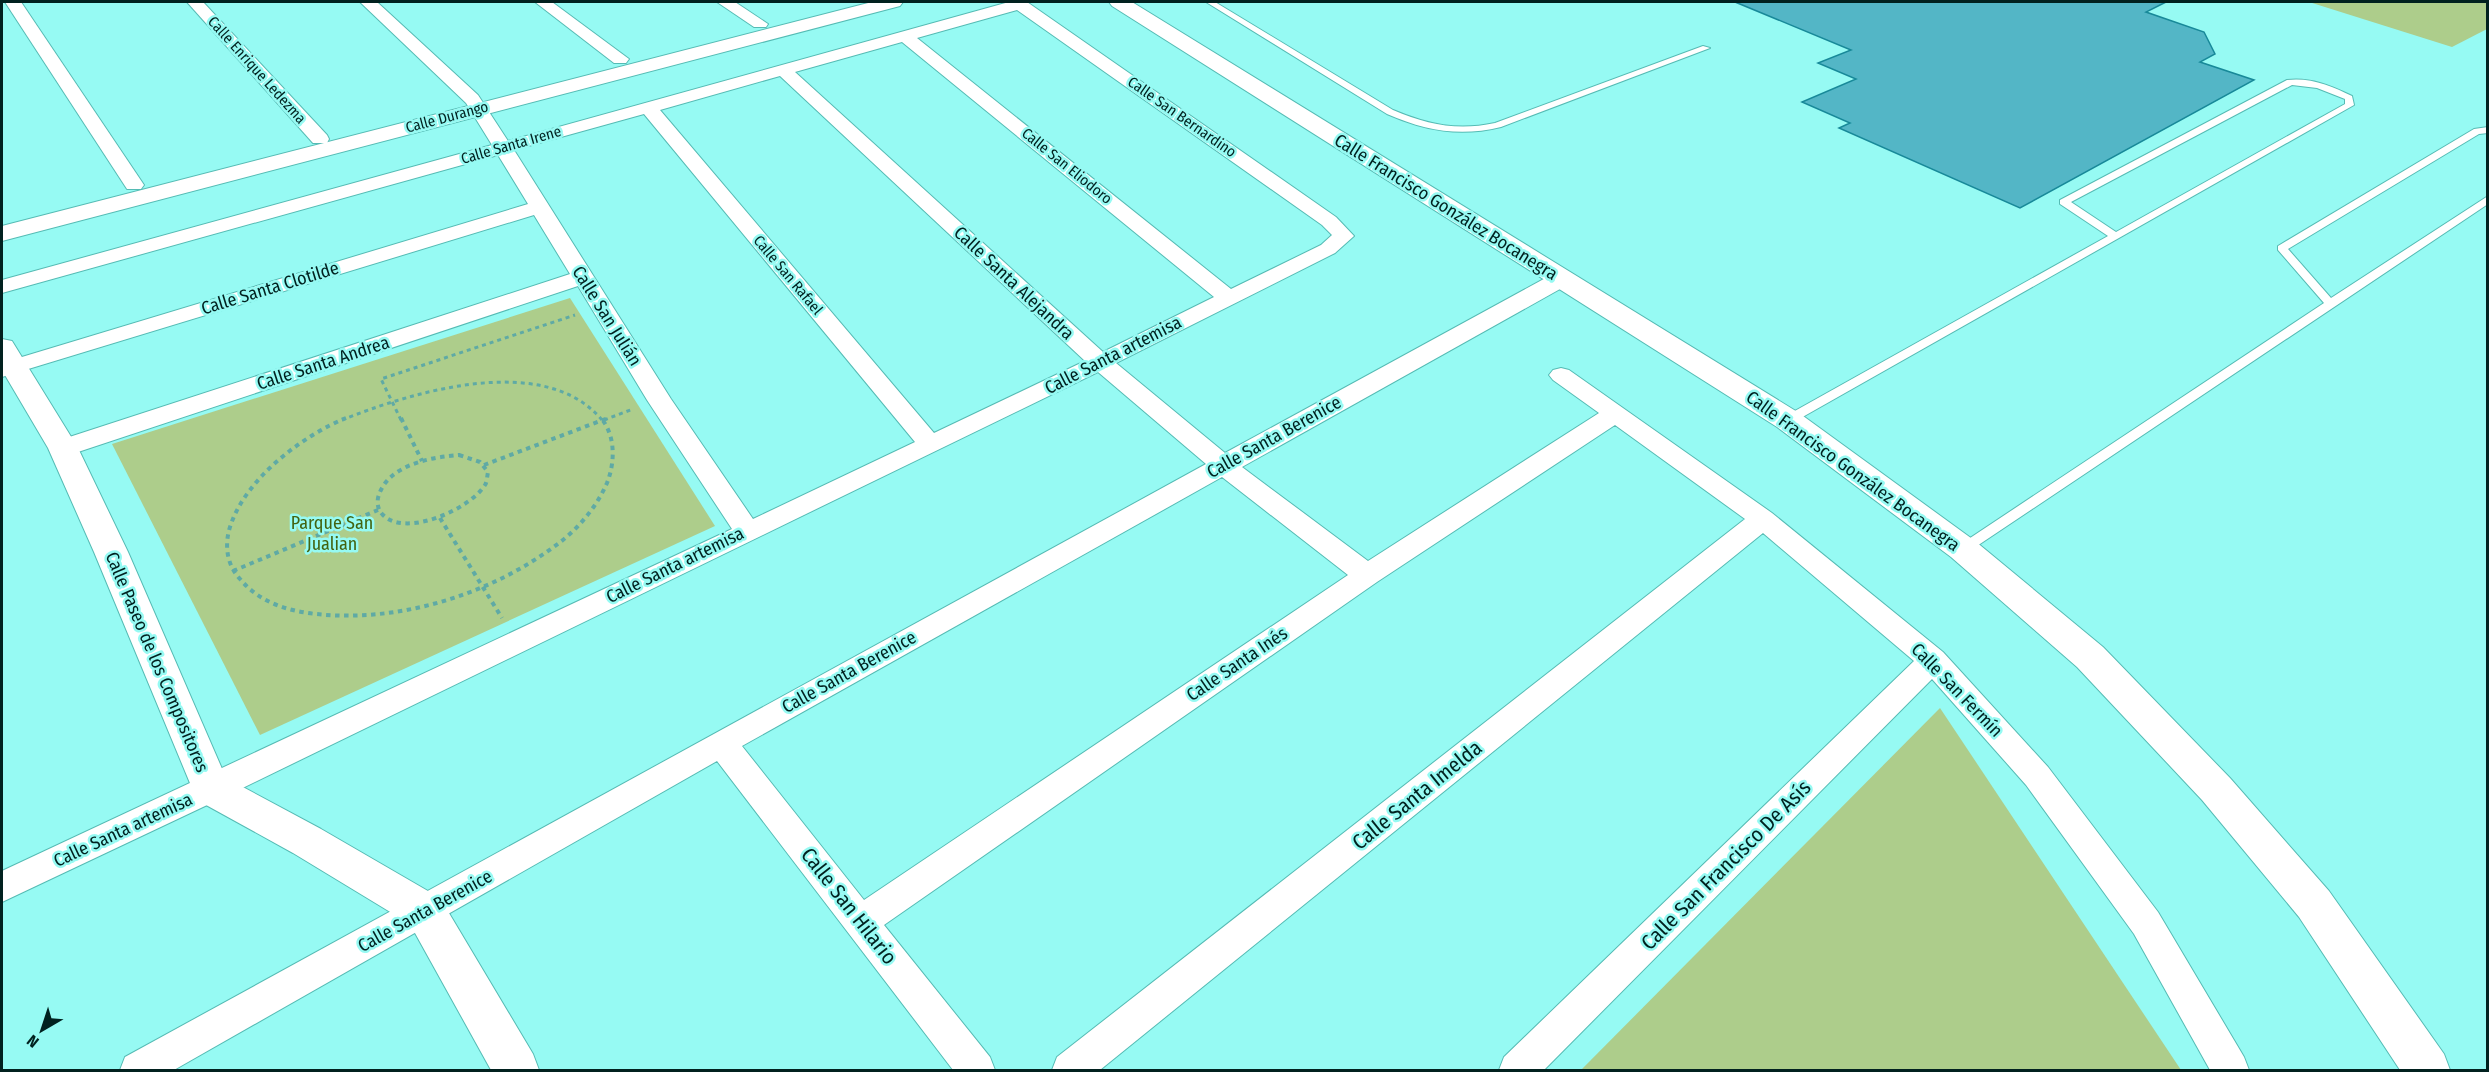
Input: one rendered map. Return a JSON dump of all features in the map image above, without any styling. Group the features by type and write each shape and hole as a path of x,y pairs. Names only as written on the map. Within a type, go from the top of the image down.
{"street":[{"path":"13,2 134,185"},
{"name":"Calle Enrique Ledezma","path":"195,2 320,139"},
{"name":"Calle San Julián","path":"368,2 475,104 659,400 747,531"},
{"path":"543,2 620,59"},
{"path":"725,2 760,24"},
{"name":"Calle Durango","path":"2,234 475,104 620,59 847,2"},
{"name":"Calle Durango","path":"2,219 320,139 475,104 892,2"},
{"name":"Calle Francisco González Bocanegra","path":"1119,2 1788,420 1963,549 2090,657 2216,789 2314,904 2427,1071"},
{"name":"Calle Santa Irene","path":"2,287 1019,3"},
{"name":"Calle San Bernardino","path":"1019,3 1319,215 1344,236"},
{"name":"Calle San Eliodoro","path":"905,36 1228,297"},
{"name":"Calle Santa Alejandra","path":"783,70 1100,362 1223,465 1367,575"},
{"name":"Calle San Rafael","path":"648,107 929,443"},
{"name":"Calle Santa Clotilde","path":"5,361 539,207"},
{"name":"Calle Santa artemisa","path":"2,886 211,789 1100,362 1328,249 1344,236"},
{"name":"Calle Santa Andrea","path":"63,448 583,277"},
{"name":"Calle Santa Berenice","path":"139,1071 721,743 1561,279"},
{"name":"Calle Paseo de los Compositores","path":"5,361 63,448 111,552 211,789 334,856 425,911 516,1071"},
{"name":"Calle San Fermín","path":"1561,375 1763,519 1933,660 2037,776 2146,923 2230,1071"},
{"name":"Calle Santa Inés","path":"861,921 1367,575 1616,413"},
{"name":"Calle Santa Imelda","path":"1071,1071 1763,519"},
{"name":"Calle San Francisco De Asís","path":"1518,1071 1933,660"},
{"name":"Calle San Hilario","path":"721,743 976,1071"}],"lane":[{"path":"1210,2 1390,112 1419,125 1440,130 1465,131 1498,125 1706,48"},
{"path":"1788,420 2350,105 2349,98 2330,88 2305,81 2290,82 2064,202 2115,236"},
{"path":"2330,304 2282,248 2477,131 2487,130"},
{"path":"1963,549 2487,199"}],"path":[{"path":"422,460 381,379 582,312"},
{"path":"480,383 520,383 555,390 584,402 604,420 614,440 615,463 606,489 588,515 561,542 526,566 484,587 421,608 357,617 301,614 258,598 233,571 227,549 230,525 243,500 263,475 289,452 320,432 355,414 392,400 436,389 480,383"},
{"path":"484,465 659,400"},
{"path":"459,455 474,458 484,465 488,473 481,492 463,507 440,518 409,523 385,517 378,510 376,500 380,489 390,478 422,460 459,455"},
{"path":"233,571 378,510"},
{"path":"440,518 516,642"}],"green space":[{"path":"2309,2 2487,2 2487,29 2452,47"},
{"name":"Parque San Jualian","path":"570,298 715,526 260,735 112,444"},
{"path":"1940,708 2181,1070 1581,1070"}],"building":[{"path":"1735,2 2166,2 2146,12 2204,32 2215,54 2200,62 2254,80 2020,208 1839,128 1850,123 1802,102 1856,79 1818,63 1851,50"}]}
